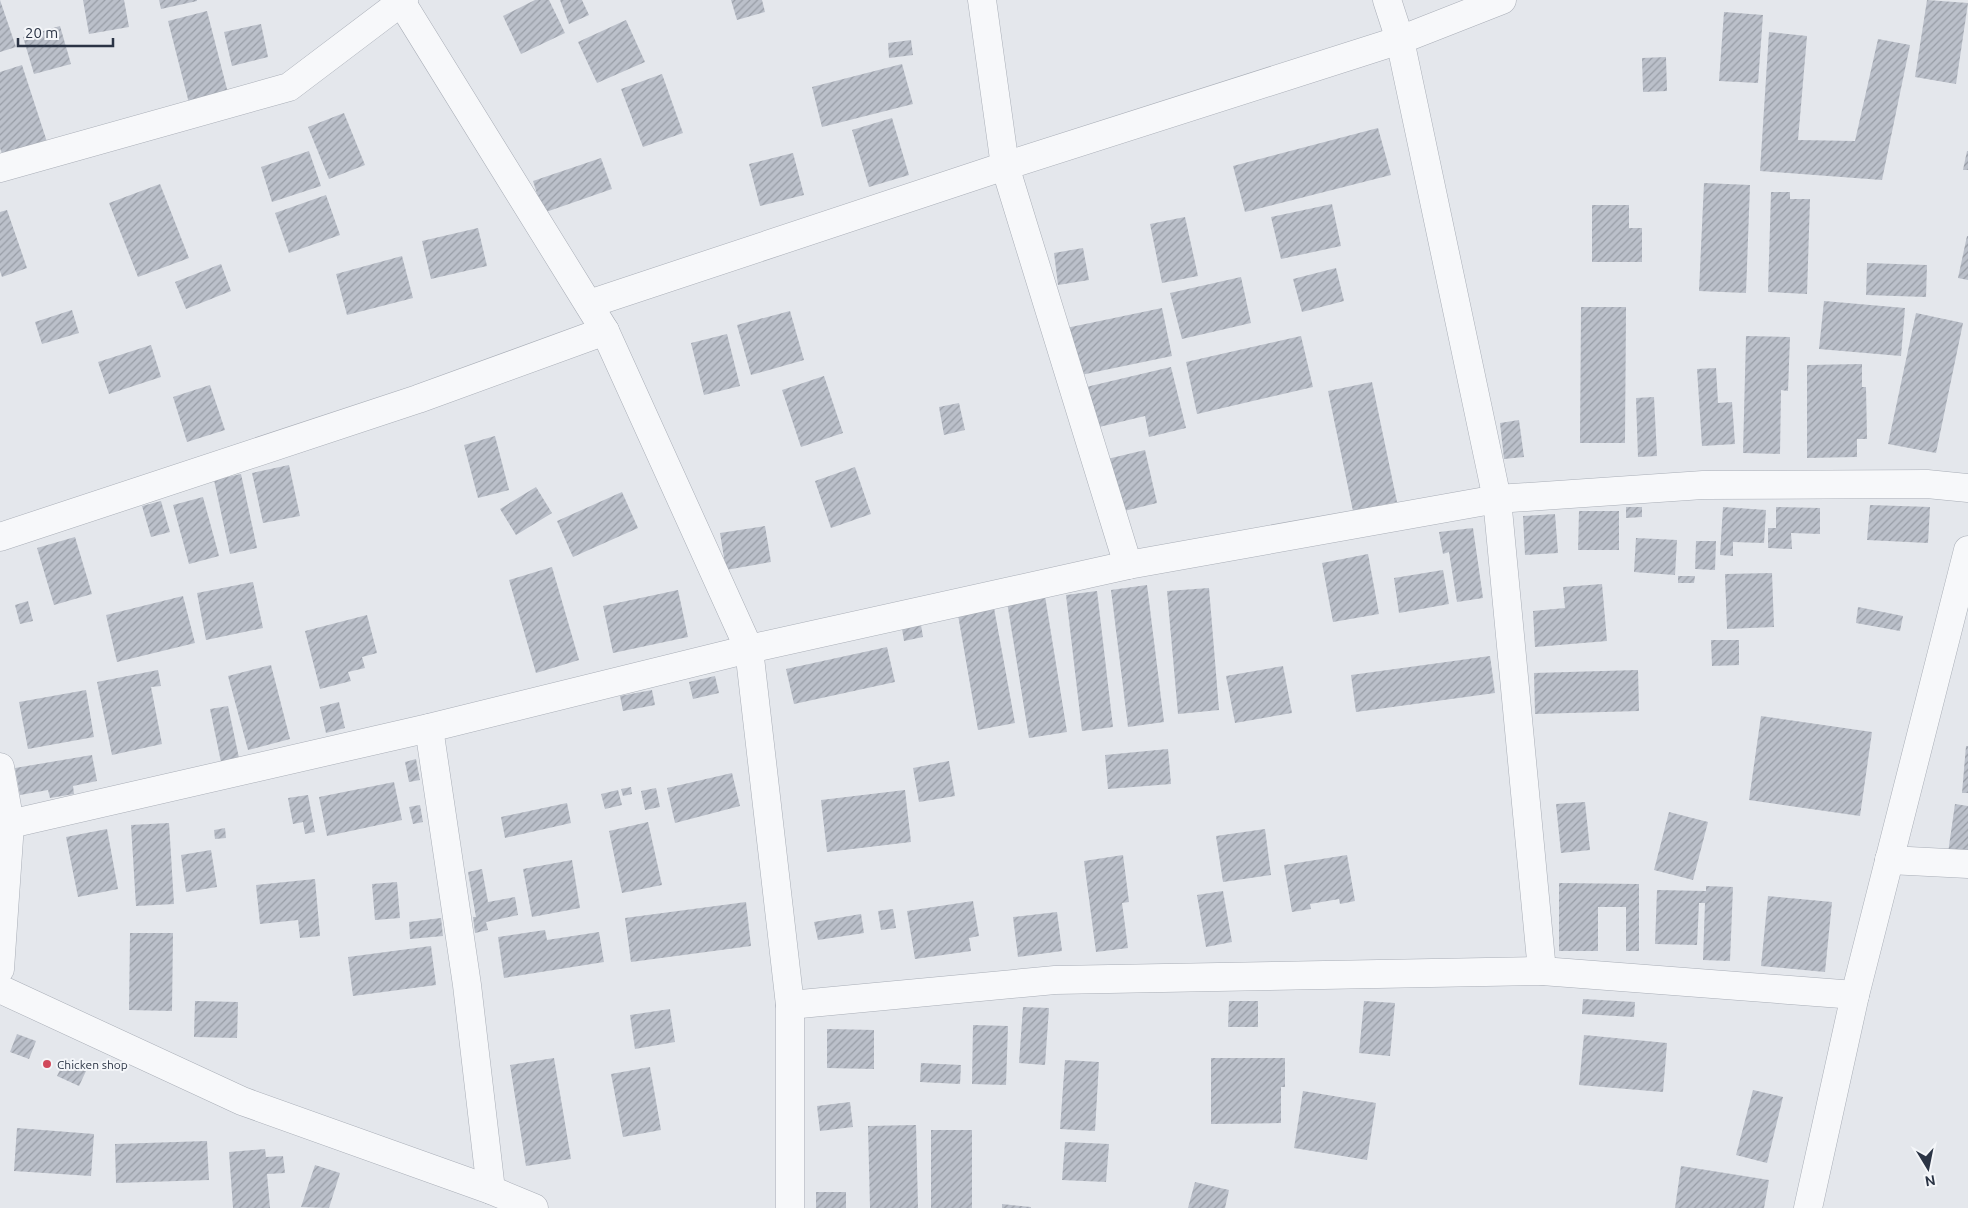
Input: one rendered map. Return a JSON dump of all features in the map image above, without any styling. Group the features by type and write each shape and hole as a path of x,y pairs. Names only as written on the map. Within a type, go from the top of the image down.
{"street":[{"path":"0,168 289,87 401,0 605,331 749,649 790,1005 790,1208"},
{"path":"982,0 1005,166 1128,565"},
{"path":"1387,0 1400,40 1497,499 1542,971"},
{"path":"589,304 1005,166 1400,40 1502,0"},
{"path":"0,538 418,399 605,331"},
{"path":"10,824 429,728 749,649 1128,565 1497,499 1703,485 1926,484 1968,488"},
{"path":"1808,1208 1855,995 1968,550"},
{"path":"429,728 467,985 491,1190"},
{"path":"0,767 10,824 0,969"},
{"path":"1888,860 1968,864"},
{"path":"790,1005 1055,980 1542,971 1855,995"},
{"path":"0,989 242,1101 491,1190 534,1208"}],"building":[{"path":"0,0 16,47 0,52"},
{"path":"83,0 124,0 129,27 89,34"},
{"path":"159,0 197,0 197,1 161,9"},
{"path":"535,0 549,0 565,33 521,54 503,16"},
{"path":"560,0 582,0 589,15 569,24"},
{"path":"731,0 762,0 765,12 737,20"},
{"path":"1927,0 1968,3 1956,84 1915,77"},
{"path":"207,11 229,97 190,107 168,21"},
{"path":"1724,12 1763,15 1758,83 1719,81"},
{"path":"626,20 645,62 597,83 578,42"},
{"path":"261,24 268,57 232,66 224,32"},
{"path":"60,26 71,64 34,74 23,37"},
{"path":"1769,32 1807,36 1798,140 1855,141 1878,39 1910,45 1882,180 1760,171"},
{"path":"911,40 913,55 889,58 888,43"},
{"path":"1666,57 1667,91 1643,92 1642,58"},
{"path":"902,64 913,104 822,127 812,87"},
{"path":"22,65 49,148 5,162 0,148 0,72"},
{"path":"662,74 683,133 643,147 621,89"},
{"path":"344,113 365,165 329,179 308,127"},
{"path":"892,118 909,175 869,187 852,130"},
{"path":"1378,128 1391,175 1245,212 1233,166"},
{"path":"309,151 321,186 272,202 261,167"},
{"path":"1967,151 1968,170 1963,170"},
{"path":"793,153 804,195 760,206 749,164"},
{"path":"601,158 612,189 543,213 533,181"},
{"path":"1704,183 1750,185 1746,293 1699,291"},
{"path":"160,184 189,258 138,277 109,203"},
{"path":"1771,192 1790,192 1790,199 1810,199 1807,294 1768,292"},
{"path":"326,195 340,235 289,253 275,213"},
{"path":"1332,204 1341,246 1281,259 1271,217"},
{"path":"1592,205 1629,205 1629,228 1642,228 1642,262 1592,262"},
{"path":"7,210 27,268 2,277 0,271 0,212"},
{"path":"1185,217 1198,276 1162,283 1150,224"},
{"path":"478,228 487,266 431,279 422,241"},
{"path":"1968,236 1968,280 1958,278"},
{"path":"1083,248 1089,280 1058,285 1054,253"},
{"path":"402,256 413,298 347,315 336,274"},
{"path":"1867,263 1927,265 1926,297 1866,295"},
{"path":"221,264 231,291 186,309 175,282"},
{"path":"1336,268 1344,301 1302,312 1293,279"},
{"path":"1241,277 1251,323 1182,339 1170,293"},
{"path":"1824,301 1905,308 1901,356 1819,349"},
{"path":"1581,307 1626,307 1625,443 1580,443"},
{"path":"1162,308 1172,356 1076,376 1066,328"},
{"path":"72,310 79,333 42,344 35,322"},
{"path":"790,311 804,360 751,375 737,325"},
{"path":"1916,313 1963,323 1936,453 1888,444"},
{"path":"727,334 740,386 704,395 691,343"},
{"path":"1301,336 1313,387 1197,414 1186,362"},
{"path":"1746,336 1790,337 1788,391 1781,390 1780,454 1743,453"},
{"path":"151,345 161,377 109,394 98,362"},
{"path":"1862,364 1862,387 1866,387 1867,439 1857,439 1857,457 1807,458 1807,365"},
{"path":"1171,367 1186,428 1149,437 1145,416 1095,428 1086,387"},
{"path":"1716,368 1718,403 1732,402 1735,444 1702,446 1697,369"},
{"path":"824,376 843,433 801,447 782,390"},
{"path":"1372,382 1397,502 1353,511 1328,391"},
{"path":"210,385 225,430 187,442 173,397"},
{"path":"1654,397 1657,456 1638,457 1636,398"},
{"path":"959,403 965,430 944,435 939,407"},
{"path":"1519,420 1524,457 1504,459 1500,423"},
{"path":"495,436 509,490 478,498 464,445"},
{"path":"1145,450 1157,503 1116,513 1103,460"},
{"path":"289,465 300,516 263,523 252,473"},
{"path":"855,467 871,514 831,528 815,481"},
{"path":"241,474 257,548 230,554 214,480"},
{"path":"536,487 552,513 516,535 500,509"},
{"path":"622,492 638,528 573,557 557,521"},
{"path":"203,497 219,556 189,564 173,505"},
{"path":"161,501 170,532 151,537 142,506"},
{"path":"1870,505 1930,507 1928,543 1867,540"},
{"path":"1626,507 1642,507 1642,517 1626,518"},
{"path":"1723,507 1766,510 1764,543 1733,542 1733,556 1720,555"},
{"path":"1776,507 1820,508 1820,534 1791,533 1792,549 1768,548 1768,528 1776,528"},
{"path":"1579,511 1619,511 1619,550 1578,550"},
{"path":"1555,514 1558,553 1525,555 1523,516"},
{"path":"765,526 771,562 726,570 720,533"},
{"path":"1473,528 1483,598 1457,602 1449,552 1443,554 1439,532"},
{"path":"75,537 92,594 54,605 37,548"},
{"path":"1636,538 1677,540 1675,575 1634,572"},
{"path":"1696,541 1716,541 1715,570 1695,569"},
{"path":"1368,554 1379,614 1333,622 1322,563"},
{"path":"552,567 579,660 536,673 509,580"},
{"path":"1443,570 1449,604 1399,613 1394,578"},
{"path":"1772,573 1774,627 1727,629 1725,574"},
{"path":"1678,576 1695,576 1694,583 1678,583"},
{"path":"253,582 263,628 206,640 197,593"},
{"path":"1602,584 1607,641 1535,647 1533,611 1565,608 1563,587"},
{"path":"1147,585 1164,722 1128,727 1111,590"},
{"path":"1209,588 1219,710 1178,714 1167,591"},
{"path":"678,590 688,637 613,653 603,606"},
{"path":"1097,591 1113,727 1082,731 1066,595"},
{"path":"183,596 195,643 117,662 106,615"},
{"path":"1045,596 1067,732 1029,738 1007,602"},
{"path":"28,601 33,621 20,624 15,605"},
{"path":"1858,607 1903,616 1900,631 1856,623"},
{"path":"994,608 1015,723 978,730 958,615"},
{"path":"367,615 377,653 362,657 365,668 348,672 351,681 320,689 305,631"},
{"path":"920,619 923,637 904,641 901,623"},
{"path":"1711,640 1739,640 1739,665 1712,666"},
{"path":"887,647 895,682 794,704 786,669"},
{"path":"1490,656 1495,693 1356,712 1351,675"},
{"path":"271,665 290,739 248,750 228,676"},
{"path":"1283,666 1292,713 1235,723 1226,676"},
{"path":"158,670 161,686 151,687 162,744 112,755 97,682"},
{"path":"1638,670 1639,711 1535,714 1534,673"},
{"path":"715,676 719,693 693,699 689,682"},
{"path":"86,690 94,737 28,749 19,702"},
{"path":"652,690 655,705 623,711 620,696"},
{"path":"339,702 345,728 326,733 320,707"},
{"path":"228,706 239,758 221,762 210,709"},
{"path":"1761,716 1872,732 1860,816 1749,800"},
{"path":"1966,746 1968,746 1968,793 1962,793"},
{"path":"1168,749 1171,784 1108,789 1105,755"},
{"path":"92,755 97,781 73,786 74,794 50,798 48,790 20,795 15,768"},
{"path":"416,759 420,780 409,782 405,762"},
{"path":"949,761 955,796 919,802 913,768"},
{"path":"732,773 740,806 675,823 667,788"},
{"path":"394,782 402,820 327,836 319,797"},
{"path":"631,787 632,794 623,796 621,789"},
{"path":"656,788 660,807 645,810 641,791"},
{"path":"618,790 622,805 605,809 601,794"},
{"path":"905,790 911,842 827,852 821,800"},
{"path":"308,795 315,832 305,834 303,822 293,824 288,798"},
{"path":"1585,802 1590,850 1561,853 1556,804"},
{"path":"567,803 571,823 505,838 501,817"},
{"path":"1955,804 1968,806 1968,855 1948,853"},
{"path":"420,805 423,822 413,824 409,807"},
{"path":"1669,812 1708,822 1693,880 1654,870"},
{"path":"648,822 662,885 622,893 609,831"},
{"path":"169,823 174,904 136,906 131,825"},
{"path":"225,828 226,838 215,839 214,830"},
{"path":"107,829 118,889 78,897 66,837"},
{"path":"1265,829 1271,875 1223,882 1216,836"},
{"path":"211,850 217,887 186,892 181,855"},
{"path":"1123,855 1129,902 1122,903 1128,948 1096,952 1084,861"},
{"path":"1347,855 1355,901 1340,904 1339,899 1310,904 1311,909 1292,912 1284,865"},
{"path":"572,860 580,908 532,917 523,869"},
{"path":"482,869 488,902 515,897 518,915 486,922 488,930 475,933 473,917 476,917 468,872"},
{"path":"315,879 320,936 300,938 298,920 260,924 256,885"},
{"path":"397,882 400,918 375,920 372,884"},
{"path":"1559,883 1639,884 1639,951 1626,951 1626,907 1598,907 1598,951 1559,951"},
{"path":"1706,886 1733,887 1730,961 1703,960 1705,903 1699,903 1697,945 1655,944 1657,890 1706,891"},
{"path":"1223,891 1232,942 1206,947 1197,895"},
{"path":"1768,896 1832,902 1825,972 1761,966"},
{"path":"973,901 979,936 969,938 971,951 915,959 907,911"},
{"path":"746,902 751,946 631,962 625,918"},
{"path":"893,909 896,928 881,930 878,911"},
{"path":"1057,912 1062,951 1018,957 1013,917"},
{"path":"861,914 864,933 818,940 814,922"},
{"path":"441,918 443,936 410,939 409,922"},
{"path":"545,930 547,940 599,932 604,962 504,978 498,937"},
{"path":"130,933 173,933 172,1011 129,1010"},
{"path":"431,946 436,985 353,996 348,957"},
{"path":"1583,999 1635,1002 1634,1017 1582,1014"},
{"path":"195,1001 238,1002 237,1038 194,1037"},
{"path":"1229,1001 1258,1001 1258,1027 1228,1027"},
{"path":"1364,1001 1395,1003 1390,1056 1359,1053"},
{"path":"1023,1007 1049,1008 1045,1065 1019,1063"},
{"path":"670,1009 675,1042 635,1049 630,1015"},
{"path":"973,1025 1008,1026 1006,1085 972,1084"},
{"path":"827,1029 874,1030 874,1069 827,1068"},
{"path":"17,1034 36,1041 29,1059 10,1052"},
{"path":"1584,1035 1667,1043 1663,1092 1579,1085"},
{"path":"554,1058 571,1159 526,1166 510,1065"},
{"path":"1211,1058 1285,1058 1285,1087 1281,1087 1281,1123 1211,1124"},
{"path":"65,1059 87,1069 79,1086 57,1076"},
{"path":"1065,1060 1099,1062 1095,1131 1060,1129"},
{"path":"921,1063 961,1065 960,1084 920,1082"},
{"path":"650,1067 661,1130 623,1137 611,1074"},
{"path":"1753,1090 1783,1097 1767,1163 1736,1155"},
{"path":"1303,1091 1376,1103 1367,1160 1294,1148"},
{"path":"850,1102 853,1127 820,1131 817,1106"},
{"path":"916,1125 918,1208 870,1208 868,1126"},
{"path":"17,1128 94,1134 91,1176 14,1171"},
{"path":"931,1130 972,1130 972,1208 931,1208"},
{"path":"207,1141 209,1180 116,1183 115,1144"},
{"path":"1065,1142 1109,1144 1106,1182 1062,1180"},
{"path":"265,1149 266,1157 283,1156 285,1173 267,1174 270,1208 233,1208 229,1152"},
{"path":"315,1165 340,1173 329,1208 301,1207"},
{"path":"1681,1166 1769,1180 1764,1208 1675,1208"},
{"path":"1195,1182 1229,1190 1225,1208 1188,1208"},
{"path":"816,1192 846,1192 846,1208 816,1208"},
{"path":"1002,1204 1031,1207 1031,1208 1002,1208"}],"place":[{"name":"Chicken shop","path":"47,1064"}]}
